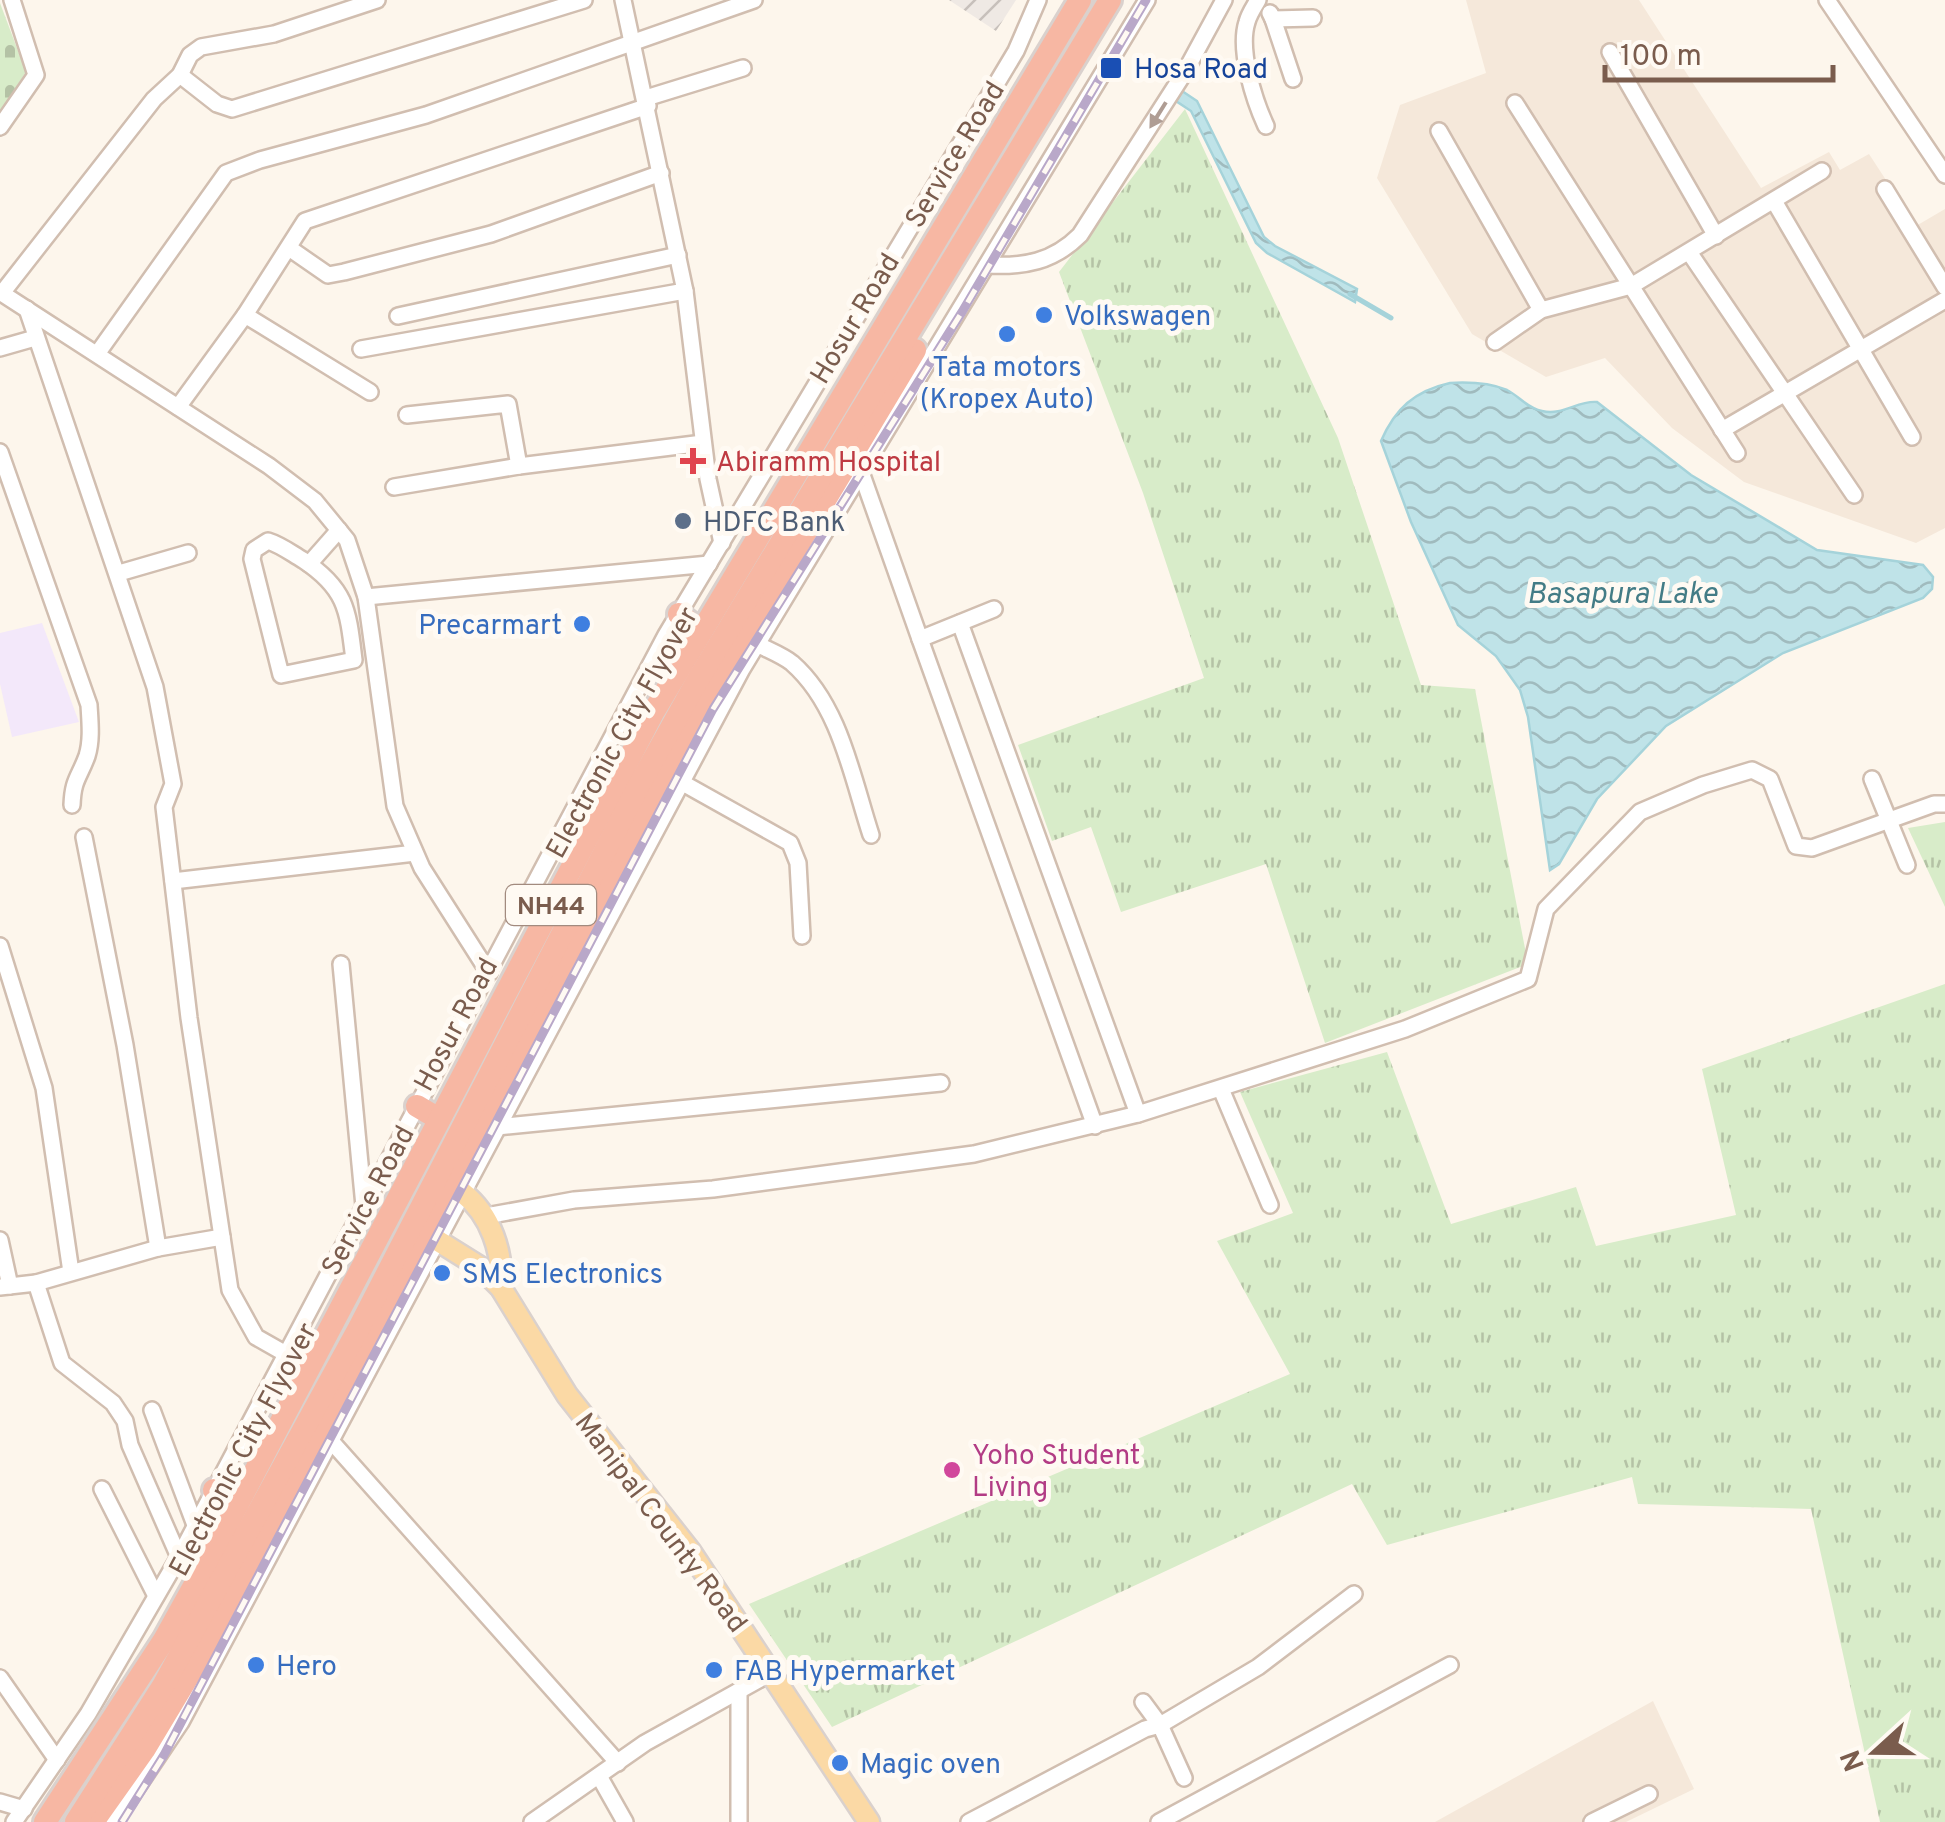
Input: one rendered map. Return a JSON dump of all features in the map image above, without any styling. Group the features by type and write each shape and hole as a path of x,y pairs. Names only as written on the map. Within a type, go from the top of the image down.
{"highway":[{"name":"Hosur Road","path":"45,1822 164,1640 654,711 1080,0"},
{"name":"Electronic City Flyover","path":"56,1822 91,1775 173,1646 655,726 1090,0"},
{"name":"Electronic City Flyover","path":"76,1822 164,1686 696,683 1110,0"},
{"name":"NH44","path":"93,1822 144,1750 210,1640 432,1237 652,799 741,641 922,356 1126,0"},
{"path":"679,614 699,632"},
{"path":"417,1106 439,1119"},
{"path":"214,1490 238,1502"}],"main road":[{"path":"463,1193 486,1216 502,1264 501,1288"},
{"name":"Manipal County Road","path":"432,1237 480,1266 501,1288 567,1394 690,1551 869,1822"}],"street":[{"path":"0,128 36,75 12,0"},
{"path":"376,0 274,34 201,47 190,55 180,76 154,99 1,292 294,485 315,501 347,540 366,596 395,806 416,853 490,973"},
{"path":"180,76 217,104 232,109 584,0"},
{"path":"623,0 685,290 710,497 722,543"},
{"path":"96,354 226,173 260,160 426,115 754,0"},
{"name":"Service Road","path":"19,1816 88,1714 178,1556 679,614 1016,52 1038,0"},
{"path":"122,1818 181,1722 330,1441 432,1237 463,1193 757,644 861,472 922,356 986,265 1147,0"},
{"path":"986,265 1032,264 1059,252 1080,235 1186,70 1224,0"},
{"path":"1266,126 1255,102 1244,42 1247,21 1261,0 1273,19 1293,79"},
{"path":"1826,0 1945,175"},
{"path":"1273,19 1312,18"},
{"path":"1610,52 1716,236"},
{"path":"178,407 245,315 304,221 743,68"},
{"path":"1515,103 1737,453"},
{"path":"1440,132 1541,310"},
{"path":"1495,342 1541,310 1631,286 1822,171"},
{"path":"289,248 328,276 491,234 661,173"},
{"path":"1885,190 1945,287"},
{"path":"1774,200 1912,437"},
{"path":"1688,252 1854,496"},
{"path":"398,316 678,255"},
{"path":"361,350 685,290"},
{"path":"1722,430 1945,300"},
{"path":"27,309 155,686 173,784 164,807 189,1018 230,1290 256,1336 286,1354"},
{"path":"245,315 370,392"},
{"path":"0,348 35,338"},
{"path":"407,415 508,404 519,466"},
{"path":"394,487 704,442"},
{"path":"0,452 88,704 91,729 86,756 73,782 72,805"},
{"path":"861,472 1095,1126"},
{"path":"309,564 339,530"},
{"path":"268,541 309,564 340,592 354,660 282,674 252,559 254,550 268,541"},
{"path":"119,573 188,554"},
{"path":"366,596 708,564"},
{"path":"920,640 994,609"},
{"path":"960,622 1138,1114"},
{"path":"353,648 372,644"},
{"path":"757,644 790,661 816,689 836,726 871,835"},
{"path":"486,1216 574,1200 713,1189 960,1157 1138,1114 1405,1029 1528,978 1546,909 1640,812 1703,785 1752,770 1770,779 1796,846 1812,848 1934,804 1945,804"},
{"path":"1872,778 1907,865"},
{"path":"680,782 790,843 798,863 802,936"},
{"path":"84,837 125,1045 158,1248"},
{"path":"173,882 416,853"},
{"path":"0,946 44,1088 70,1272"},
{"path":"341,964 364,1206"},
{"path":"498,1127 941,1083"},
{"path":"1221,1090 1270,1204"},
{"path":"0,1240 5,1287 36,1284 158,1248 222,1237"},
{"path":"36,1284 62,1363 113,1403 126,1426 130,1445 178,1556"},
{"path":"126,1426 147,1415 195,1525"},
{"path":"330,1441 618,1763"},
{"path":"102,1488 156,1596"},
{"path":"970,1822 1160,1724 1258,1667 1354,1594"},
{"path":"1159,1822 1450,1665"},
{"path":"532,1822 646,1742 772,1673"},
{"path":"0,1678 57,1760"},
{"path":"739,1691 740,1822"},
{"path":"1143,1702 1160,1724 1184,1778"},
{"path":"599,1776 626,1822"},
{"path":"1592,1822 1649,1794"},
{"path":"0,1802 19,1816"}],"shaded area":[{"path":"949,0 1016,0 996,31"},
{"path":"1466,0 1639,0 1761,188 1829,152 1840,170 1869,154 1916,226 1945,209 1945,528 1916,543 1744,482 1672,428 1605,358 1546,377 1472,334 1377,178 1400,105 1486,73"},
{"path":"42,623 79,722 12,737 0,684 0,633"},
{"path":"1653,1701 1694,1789 1626,1822 1435,1822"}],"green space":[{"path":"0,3 26,72 0,112"},
{"path":"1185,109 1338,438 1421,685 1475,689 1528,964 1325,1043 1266,864 1121,912 1091,827 1052,841 1018,745 1204,678 1143,493 1059,272"},
{"path":"1945,822 1945,907 1908,828"},
{"path":"1945,984 1945,1822 1880,1822 1811,1509 1638,1504 1632,1477 1387,1545 1352,1484 832,1727 749,1604 1290,1374 1217,1241 1293,1213 1240,1092 1387,1052 1451,1224 1576,1187 1596,1246 1736,1215 1702,1069"}],"water":[{"path":"1182,91 1197,101 1264,237 1357,289 1355,302 1256,243 1191,111 1176,101"},
{"name":"Basapura Lake","path":"1450,383 1500,388 1542,411 1597,402 1691,475 1817,550 1923,565 1933,577 1932,589 1923,598 1783,653 1666,726 1597,799 1559,864 1550,870 1528,717 1520,690 1496,656 1458,625 1411,522 1381,441 1407,403"}],"waterway":[{"path":"1350,294 1391,318"}],"railway":[{"path":"122,1822 164,1755 713,709 962,312 1146,0"}],"place":[{"name":"Hosa Road","path":"1111,68"},
{"name":"Volkswagen","path":"1044,315"},
{"name":"Tata motors (Kropex Auto)","path":"1007,334"},
{"name":"Abiramm Hospital","path":"693,461"},
{"name":"HDFC Bank","path":"683,521"},
{"name":"Precarmart","path":"582,624"},
{"name":"SMS Electronics","path":"442,1273"},
{"name":"Yoho Student Living","path":"952,1470"},
{"name":"Hero","path":"256,1665"},
{"name":"FAB Hypermarket","path":"714,1670"},
{"name":"Magic oven","path":"840,1763"}]}
